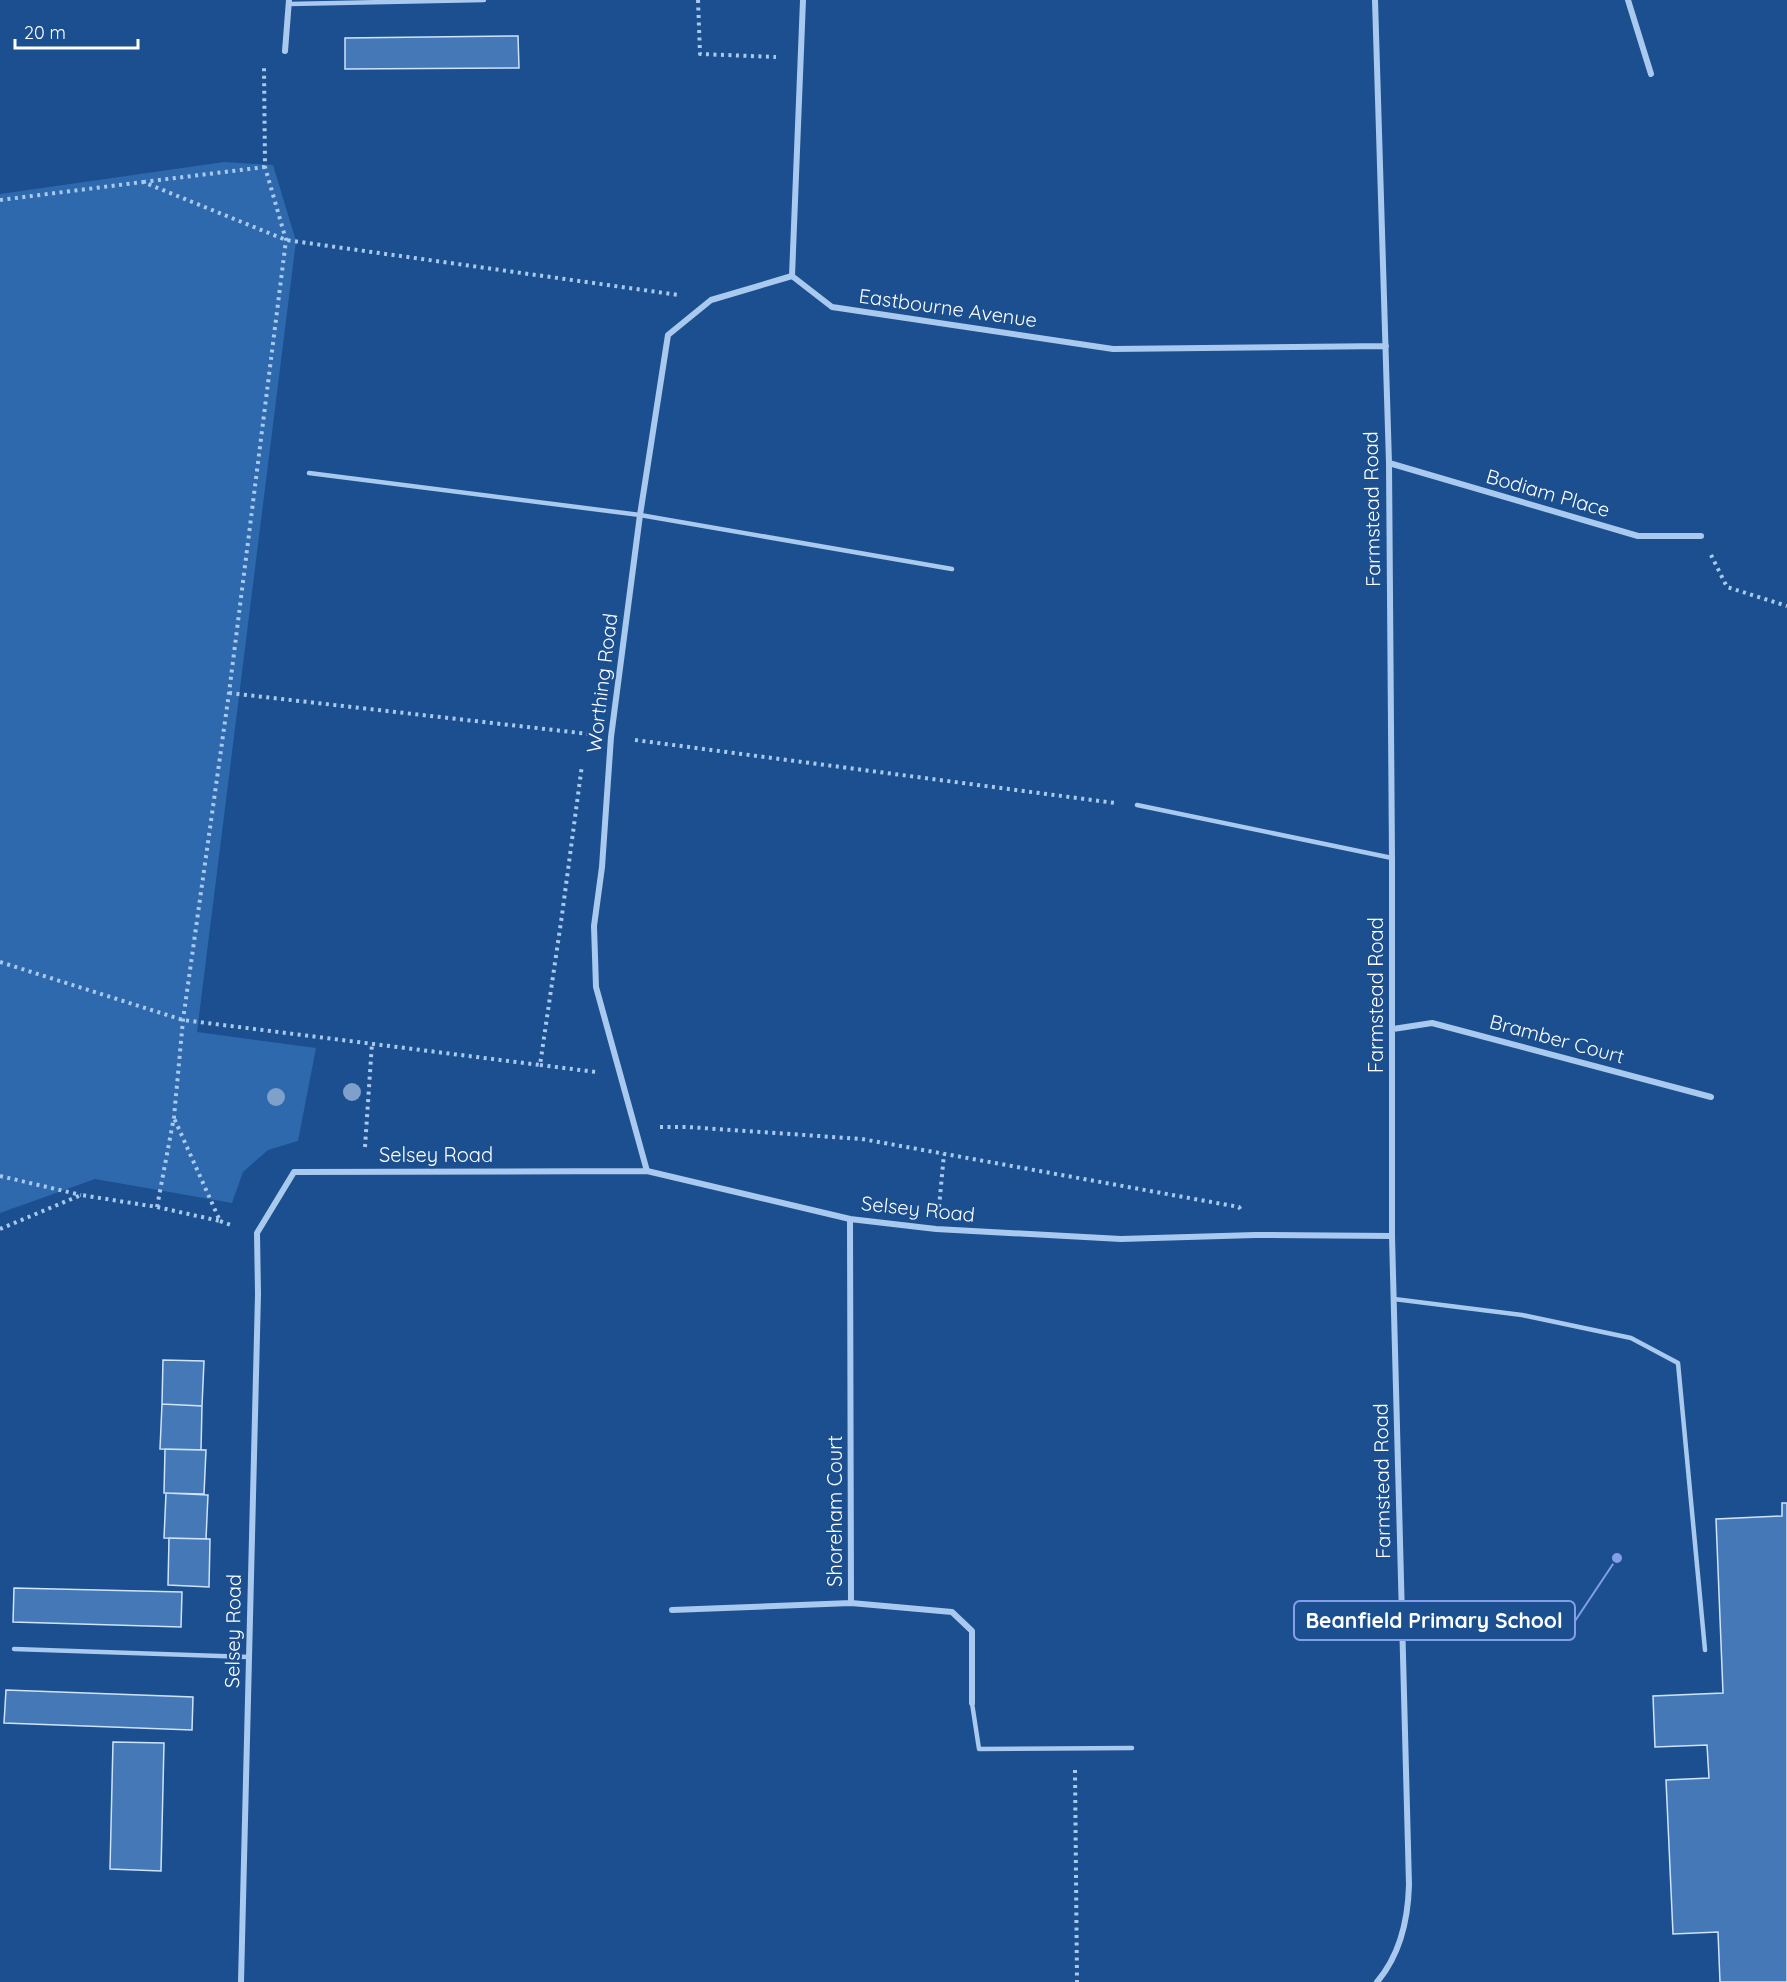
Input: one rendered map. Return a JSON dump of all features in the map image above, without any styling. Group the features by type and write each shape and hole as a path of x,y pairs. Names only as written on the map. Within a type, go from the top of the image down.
{"street":[{"path":"792,276 803,0"},
{"name":"Farmstead Road","path":"1375,0 1389,463 1393,1029 1392,1236 1409,1885 1405,1927 1393,1961 1377,1982"},
{"path":"1628,0 1651,74"},
{"path":"285,51 289,2"},
{"name":"Eastbourne Avenue","path":"792,276 832,308 1113,350 1386,346"},
{"name":"Worthing Road","path":"647,1171 596,987 594,926 602,867 611,737 640,515 668,334 711,300 792,276"},
{"name":"Bodiam Place","path":"1389,463 1638,536 1701,536"},
{"name":"Bramber Court","path":"1393,1029 1432,1023 1711,1097"},
{"name":"Selsey Road","path":"241,1982 258,1294 257,1233 294,1172 647,1171 850,1219 936,1229 1121,1239 1255,1235 1392,1236"},
{"name":"Shoreham Court","path":"850,1219 851,1603 952,1612 972,1631 972,1703"},
{"path":"672,1610 851,1603"}],"lane":[{"path":"289,2 484,0"},
{"path":"309,473 640,515 952,569"},
{"path":"1137,805 1392,858"},
{"path":"1394,1299 1522,1315 1631,1338 1678,1363 1705,1650"},
{"path":"14,1649 249,1657"},
{"path":"972,1703 979,1749 1132,1748"}],"path":[{"path":"698,0 700,54 801,58"},
{"path":"157,1207 174,1117 183,1020 229,693 286,240 265,167 264,66 285,51"},
{"path":"0,200 265,167"},
{"path":"143,182 286,240 711,300"},
{"path":"1701,536 1727,587 1787,606"},
{"path":"229,693 611,737 1137,805"},
{"path":"540,1065 583,757"},
{"path":"0,962 183,1020 620,1075"},
{"path":"363,1172 372,1043"},
{"path":"0,1176 81,1195 157,1207 220,1221 174,1117"},
{"path":"635,1128 688,1127 862,1139 1239,1207 1255,1235"},
{"path":"936,1229 944,1154"},
{"path":"0,1229 81,1195"},
{"path":"1075,1748 1077,1982"}],"shaded area":[{"path":"224,162 273,165 296,241 197,1032 316,1048 298,1141 268,1150 243,1172 232,1203 95,1179 0,1213 0,194"}],"building":[{"path":"518,36 519,68 345,69 345,38"},
{"path":"163,1360 204,1361 202,1406 162,1404"},
{"path":"162,1404 202,1406 201,1450 160,1449"},
{"path":"165,1449 206,1450 204,1494 164,1493"},
{"path":"166,1493 208,1495 206,1539 164,1538"},
{"path":"1782,1503 1787,1503 1787,1982 1720,1982 1718,1932 1673,1934 1666,1780 1709,1778 1707,1745 1655,1747 1653,1696 1723,1693 1716,1519 1782,1516"},
{"path":"169,1538 210,1539 209,1587 168,1585"},
{"path":"14,1588 182,1592 181,1627 13,1622"},
{"path":"6,1690 193,1697 192,1730 4,1723"},
{"path":"113,1742 164,1743 161,1871 110,1869"}],"place":[{"name":"Beanfield Primary School","path":"1617,1558"}]}
